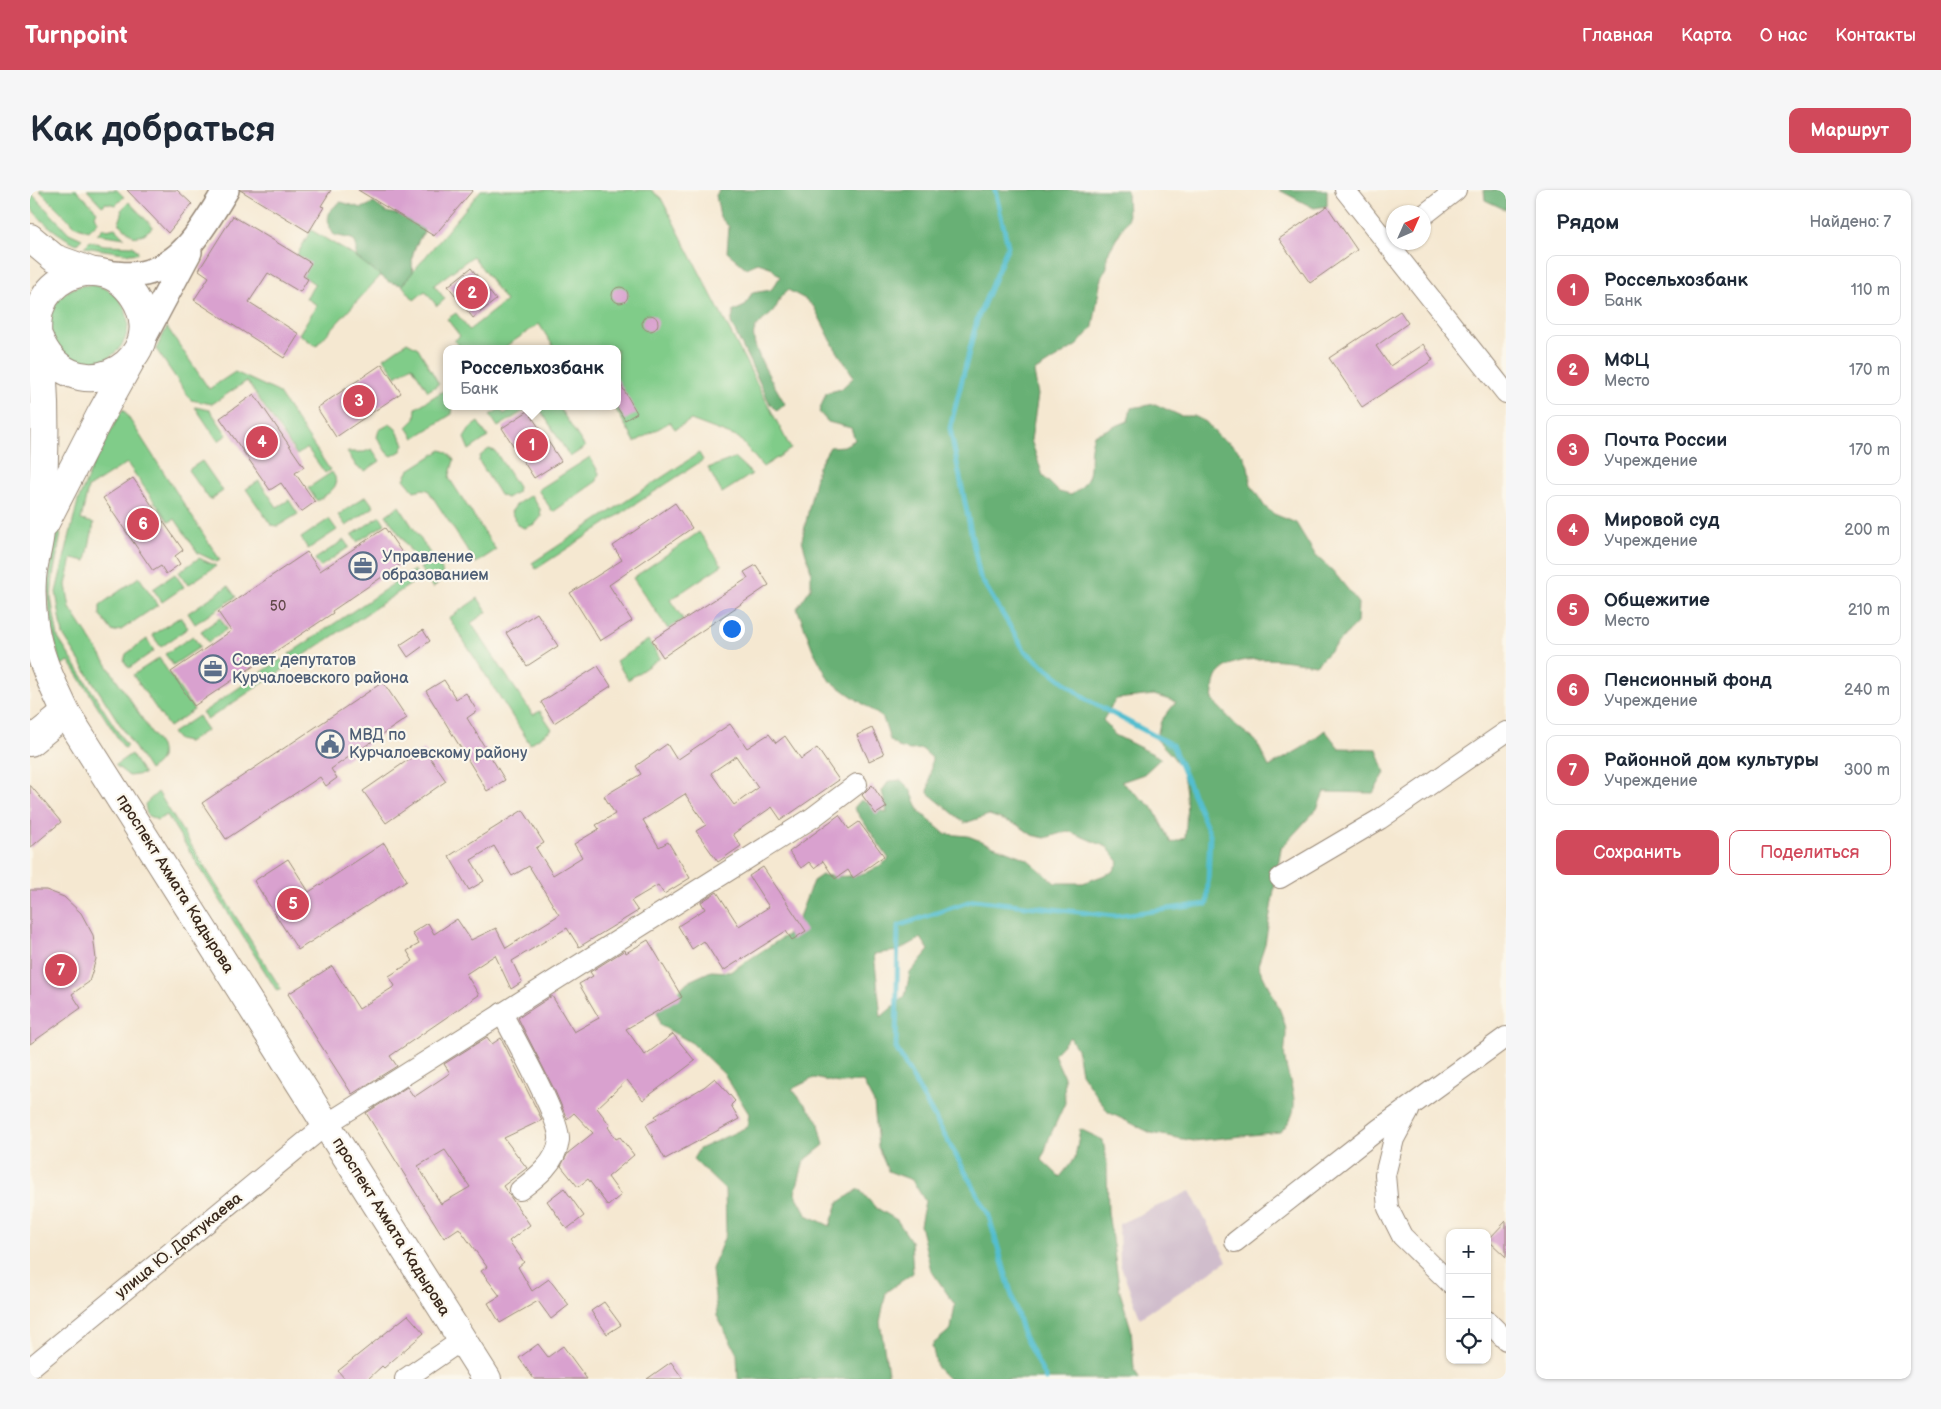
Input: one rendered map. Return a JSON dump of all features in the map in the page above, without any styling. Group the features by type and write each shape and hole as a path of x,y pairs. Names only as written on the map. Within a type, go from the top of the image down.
{"main road":[{"path":"30,238 54,258 119,281 136,299 143,322 137,349 101,414 40,533"},
{"path":"96,272 66,277 50,290 40,308 38,335 44,352 53,363 65,371 79,377 93,378 107,375 120,369 137,349"},
{"name":"проспект Ахмата Кадырова","path":"30,293 38,335 44,418 40,533 32,580 34,626 47,674 66,713 487,1379"},
{"path":"30,742 66,713"}],"street":[{"path":"137,349 198,234 226,190"},
{"path":"1345,190 1386,236"},
{"path":"1431,210 1456,190"},
{"path":"96,272 144,274 163,268 182,252 198,234"},
{"path":"1397,250 1506,394"},
{"path":"1280,878 1380,819 1506,732"},
{"name":"улица Ю. Дохтукаева","path":"30,1368 327,1124 812,818 858,784"},
{"path":"502,1013 554,1116 559,1139 554,1157 544,1170 520,1190"},
{"path":"1235,1242 1412,1106 1506,1037"},
{"path":"1412,1106 1394,1138 1386,1175 1388,1208 1402,1236 1446,1279"},
{"path":"1491,1325 1506,1340"},
{"path":"404,1379 462,1340"}],"shaded area":[{"path":"1190,1191 1227,1261 1140,1318 1120,1264 1119,1224"}],"green space":[{"path":"39,190 77,190 97,211 95,215 98,222 89,231 75,226"},
{"path":"87,190 117,190 124,197 116,205 106,203 102,206"},
{"path":"481,190 651,190 661,198 791,449 763,467 739,438 691,420 675,429 670,422 635,442 616,410 621,410 621,345 552,345 539,324 508,345 458,345 454,341 460,336 447,319 456,313 469,330 506,301 473,256 434,285 445,299 437,306 425,291 414,300 402,285"},
{"path":"720,190 1127,190 1128,219 1107,255 1107,267 1101,278 1093,327 1077,345 1034,372 1038,395 1031,440 1043,476 1059,492 1071,495 1086,482 1089,475 1091,445 1094,435 1128,421 1131,408 1155,404 1181,416 1194,416 1206,422 1219,437 1234,446 1243,455 1248,466 1251,485 1265,507 1274,514 1296,523 1316,556 1332,570 1358,602 1357,623 1316,665 1292,661 1248,660 1224,668 1216,677 1213,688 1212,700 1237,726 1256,741 1269,767 1302,748 1325,730 1339,748 1377,749 1385,773 1373,793 1324,792 1317,809 1281,848 1265,944 1258,965 1285,1025 1285,1060 1294,1098 1292,1115 1288,1123 1280,1132 1194,1141 1151,1133 1108,1112 1081,1073 1077,1049 1070,1037 1054,1054 1064,1077 1065,1103 1049,1138 1042,1160 1060,1177 1075,1158 1080,1129 1103,1140 1107,1164 1108,1212 1120,1292 1131,1329 1134,1368 1139,1379 948,1379 937,1368 932,1345 951,1329 955,1305 931,1270 920,1225 925,1201 912,1180 888,1171 878,1147 874,1103 863,1082 838,1083 814,1078 792,1089 818,1120 824,1145 804,1161 795,1193 807,1215 830,1226 838,1203 859,1189 875,1207 897,1220 911,1241 913,1273 886,1292 880,1322 889,1379 738,1379 737,1354 717,1316 712,1269 726,1233 725,1190 693,1159 699,1149 747,1127 749,1114 725,1075 692,1043 660,1025 657,1012 687,982 711,971 730,972 794,930 813,881 822,875 857,875 873,870 889,859 854,808 861,800 887,813 882,791 889,781 901,780 910,789 920,812 945,834 968,836 1027,859 1055,883 1083,883 1113,872 1119,862 1107,847 1068,831 1045,838 1032,835 1018,825 989,815 965,823 928,793 932,758 922,749 910,750 898,747 890,740 883,718 829,680 813,650 797,608 811,588 811,571 802,540 818,467 830,447 844,446 855,440 851,428 828,422 819,412 826,393 841,389 854,377 835,348 814,307 805,299 788,290 781,297 773,312 758,325 754,332 756,348 760,358 785,404 777,411 770,404 731,323 734,311 745,306 752,293 771,290 780,277 770,267 758,263 746,268 727,252 729,227 720,217 716,195","holes":["1154,695 1176,702 1161,721 1156,739 1177,762 1184,779 1187,809 1185,838 1171,843 1153,808 1121,782 1144,774 1161,758 1115,735 1103,720 1116,699","921,938 929,950 910,973 905,996 881,1017 874,954 898,951"]},
{"path":"1279,190 1327,190 1327,206 1314,208"},
{"path":"1484,190 1506,190 1506,210 1485,200"},
{"path":"30,192 69,233 82,239 77,244 58,233 38,216 30,205"},
{"path":"129,202 153,227 144,234 134,237 119,223 122,214 121,210"},
{"path":"341,202 362,208 374,203 386,212 420,219 424,232 414,251 412,260 413,272 402,285 389,282 356,257 356,244 352,239 334,235 329,225 328,216 332,209"},
{"path":"103,228 107,230 115,228 125,238 97,234"},
{"path":"311,230 383,273 316,346 299,334 317,305 306,298 315,284 303,276 297,255"},
{"path":"90,241 104,245 133,246 139,253 131,254 84,247"},
{"path":"89,285 104,288 116,297 125,309 128,324 125,339 116,351 104,360 89,363 74,360 62,351 53,339 50,324 53,309 62,297 74,288"},
{"path":"167,327 209,389 235,372 278,392 330,470 325,473 307,448 297,455 247,381 212,404 191,400 156,349"},
{"path":"407,342 418,348 439,384 428,391 412,366 396,376 384,358"},
{"path":"443,391 443,410 453,410 452,414 414,438 407,427 415,419 416,408"},
{"path":"195,407 210,410 227,435 218,441"},
{"path":"123,409 220,560 217,562 198,553 175,519 169,522 127,463 88,488 81,520 94,523 86,561 72,558 66,585 70,608 160,746 160,760 149,770 63,635 56,592 78,501 95,460"},
{"path":"498,410 504,414 510,410 525,410 498,427 490,415"},
{"path":"541,410 561,410 585,447 570,457"},
{"path":"478,422 488,437 469,450 464,438 471,427"},
{"path":"390,424 396,429 404,444 401,451 392,456 386,452 377,437 379,430"},
{"path":"372,449 380,461 365,471 357,467 347,452 364,452"},
{"path":"489,449 495,451 518,487 517,492 507,498 500,495 479,461 480,456"},
{"path":"441,450 447,452 454,460 449,478 496,550 476,563 428,490 414,491 404,479 409,470"},
{"path":"699,453 703,460 536,569 532,563"},
{"path":"590,457 599,473 597,481 553,512 538,490"},
{"path":"735,458 752,474 722,493 708,468"},
{"path":"202,461 223,491 210,500 188,470"},
{"path":"332,472 336,485 317,501 308,488"},
{"path":"259,481 277,507 289,500 298,514 278,526 271,525 246,489"},
{"path":"531,495 540,509 541,517 535,524 524,528 518,525 511,512 517,504"},
{"path":"366,496 374,507 346,526 338,515"},
{"path":"399,506 431,555 419,563 386,515"},
{"path":"380,516 385,524 357,542 352,535"},
{"path":"329,519 337,530 308,549 301,538"},
{"path":"57,532 61,533 51,598 58,638 127,746 124,748 69,661 61,665 50,615 49,599 50,567"},
{"path":"699,532 722,565 670,600 683,619 668,629 633,578"},
{"path":"344,540 349,547 320,567 315,559"},
{"path":"199,558 216,566 188,585 179,572"},
{"path":"434,559 442,570 443,578 433,588 420,568"},
{"path":"414,570 420,578 294,662 289,654"},
{"path":"175,574 184,587 162,602 153,589"},
{"path":"139,577 158,605 121,630 113,632 100,615 100,605"},
{"path":"228,586 236,597 195,624 188,613"},
{"path":"478,598 487,612 471,623 533,715 540,711 552,729 530,744 449,618"},
{"path":"180,617 188,628 161,647 152,635"},
{"path":"220,618 227,629 208,642 201,631"},
{"path":"193,636 200,647 173,665 165,654"},
{"path":"147,639 154,651 129,668 124,661 126,654"},
{"path":"648,640 660,658 628,680 616,661"},
{"path":"159,658 194,710 169,727 133,675"},
{"path":"281,659 287,667 207,720 202,713"},
{"path":"198,716 207,730 188,742 178,740 172,733"},
{"path":"131,754 144,774 129,776 115,765"},
{"path":"158,792 281,989 277,991 167,815 157,820 147,815 145,804"}],"building":[{"path":"127,190 177,190 192,204 168,233"},
{"path":"240,190 331,190 321,206 324,207 309,232"},
{"path":"358,190 473,190 434,236"},
{"path":"1327,206 1357,250 1310,283 1279,239"},
{"path":"233,216 311,263 303,276 308,279 300,292 268,273 249,302 299,334 284,358 194,300 209,277 199,270"},
{"path":"471,268 496,300 473,318 448,286"},
{"path":"617,287 623,287 628,292 626,301 617,303 612,298 612,292"},
{"path":"1400,311 1408,323 1376,346 1390,366 1423,344 1433,360 1362,407 1329,358"},
{"path":"647,315 653,315 658,320 656,329 647,331 642,326 642,320"},
{"path":"382,364 401,393 336,437 317,408"},
{"path":"621,385 637,413 625,420 619,410 621,410"},
{"path":"254,394 304,467 295,473 315,502 301,512 281,483 270,490 220,418"},
{"path":"528,411 561,461 534,478 502,428"},
{"path":"133,478 183,550 175,556 180,564 166,574 161,566 153,571 103,498"},
{"path":"675,503 692,528 609,585 632,621 600,641 570,593 622,560 613,546"},
{"path":"385,528 407,560 332,611 333,613 194,706 171,672 231,631 218,612 307,552 320,571"},
{"path":"756,565 769,585 663,657 652,640 748,578 744,572"},
{"path":"537,613 558,646 527,666 506,633"},
{"path":"423,630 430,641 408,657 400,645"},
{"path":"598,666 611,686 554,723 541,702"},
{"path":"444,680 456,699 466,693 477,711 467,718 505,780 487,791 426,691"},
{"name":"МВД по Курчалоевскому району","path":"383,682 407,718 331,769 337,778 326,786 320,777 226,839 202,803"},
{"path":"730,724 747,748 769,734 776,743 785,736 801,759 817,748 839,780 781,820 772,807 733,834 741,846 718,862 696,831 706,825 685,794 643,820 659,847 668,842 690,878 664,894 658,885 631,901 638,911 579,947 567,928 512,961 522,982 511,989 495,955 466,974 479,995 390,1056 397,1066 352,1094 288,994 332,966 359,1009 395,986 389,976 413,961 407,951 419,944 412,933 428,923 434,934 457,919 471,940 496,928 506,948 559,915 529,866 512,876 494,846 471,860 484,881 469,890 449,856 523,810 544,843 536,848 553,875 582,857 574,844 599,829 596,825 615,814 604,796 641,774 636,766 667,744 677,760","holes":["736,756 758,788 734,805 711,773"]},
{"path":"872,728 884,754 869,761 857,735"},
{"path":"424,749 446,781 386,823 363,791"},
{"path":"30,785 61,822 30,848"},
{"path":"872,785 887,807 876,814 862,795"},
{"path":"839,815 849,829 859,822 884,856 853,878 848,870 835,879 823,861 814,868 809,862 801,868 789,852"},
{"path":"384,843 407,880 298,950 254,881 288,859 309,892"},
{"path":"763,867 806,931 792,940 786,931 723,971 704,941 692,949 678,926 705,909 701,902 717,892 739,926 769,907 749,876"},
{"path":"30,890 46,890 64,897 81,913 93,935 96,959 89,982 72,994 81,1008 30,1044"},
{"path":"648,940 682,997 626,1029 645,1055 673,1034 695,1061 643,1100 627,1080 597,1108 610,1125 608,1127 616,1139 620,1137 634,1155 608,1177 621,1195 608,1206 588,1179 578,1187 561,1166 568,1153 593,1133 574,1113 567,1119 518,1018 552,996 574,1032 599,1018 579,984 593,976 590,972 625,950 626,953"},
{"path":"487,1037 492,1044 501,1038 542,1120 504,1138 527,1168 503,1186 530,1225 509,1241 524,1262 518,1267 532,1291 549,1279 569,1305 551,1319 538,1301 500,1323 488,1303 500,1296 481,1271 487,1267 459,1228 444,1238 366,1113 407,1087 414,1097 450,1073 444,1064","holes":["445,1150 470,1187 441,1204 418,1166"]},
{"path":"715,1078 735,1101 731,1105 739,1119 665,1159 646,1125 657,1119 655,1116 704,1087"},
{"path":"564,1188 584,1216 567,1229 547,1201"},
{"path":"1506,1221 1506,1257 1491,1243 1491,1237"},
{"path":"604,1302 621,1325 607,1334 591,1311"},
{"path":"408,1315 424,1333 384,1368 382,1366 368,1379 345,1379 338,1371"},
{"path":"538,1344 548,1357 563,1346 587,1379 534,1379 519,1358"},
{"path":"671,1362 683,1379 647,1379"}],"waterway":[{"path":"995,190 1008,246 977,320 950,428 980,577 1025,651 1087,700 1172,745 1210,834 1207,904 1114,916 974,900 898,926 896,1048 988,1213 1023,1334 1046,1379"}],"place":[{"name":"МФЦ","path":"472,293"},
{"name":"Почта России","path":"359,401"},
{"name":"Мировой суд","path":"262,442"},
{"name":"Россельхозбанк","path":"532,445"},
{"name":"Пенсионный фонд","path":"143,524"},
{"name":"Управление образованием","path":"363,566"},
{"name":"Совет депутатов Курчалоевского района","path":"213,669"},
{"name":"МВД по Курчалоевскому району","path":"330,744"},
{"name":"Общежитие","path":"293,904"},
{"name":"Районной дом культуры","path":"61,970"}]}
